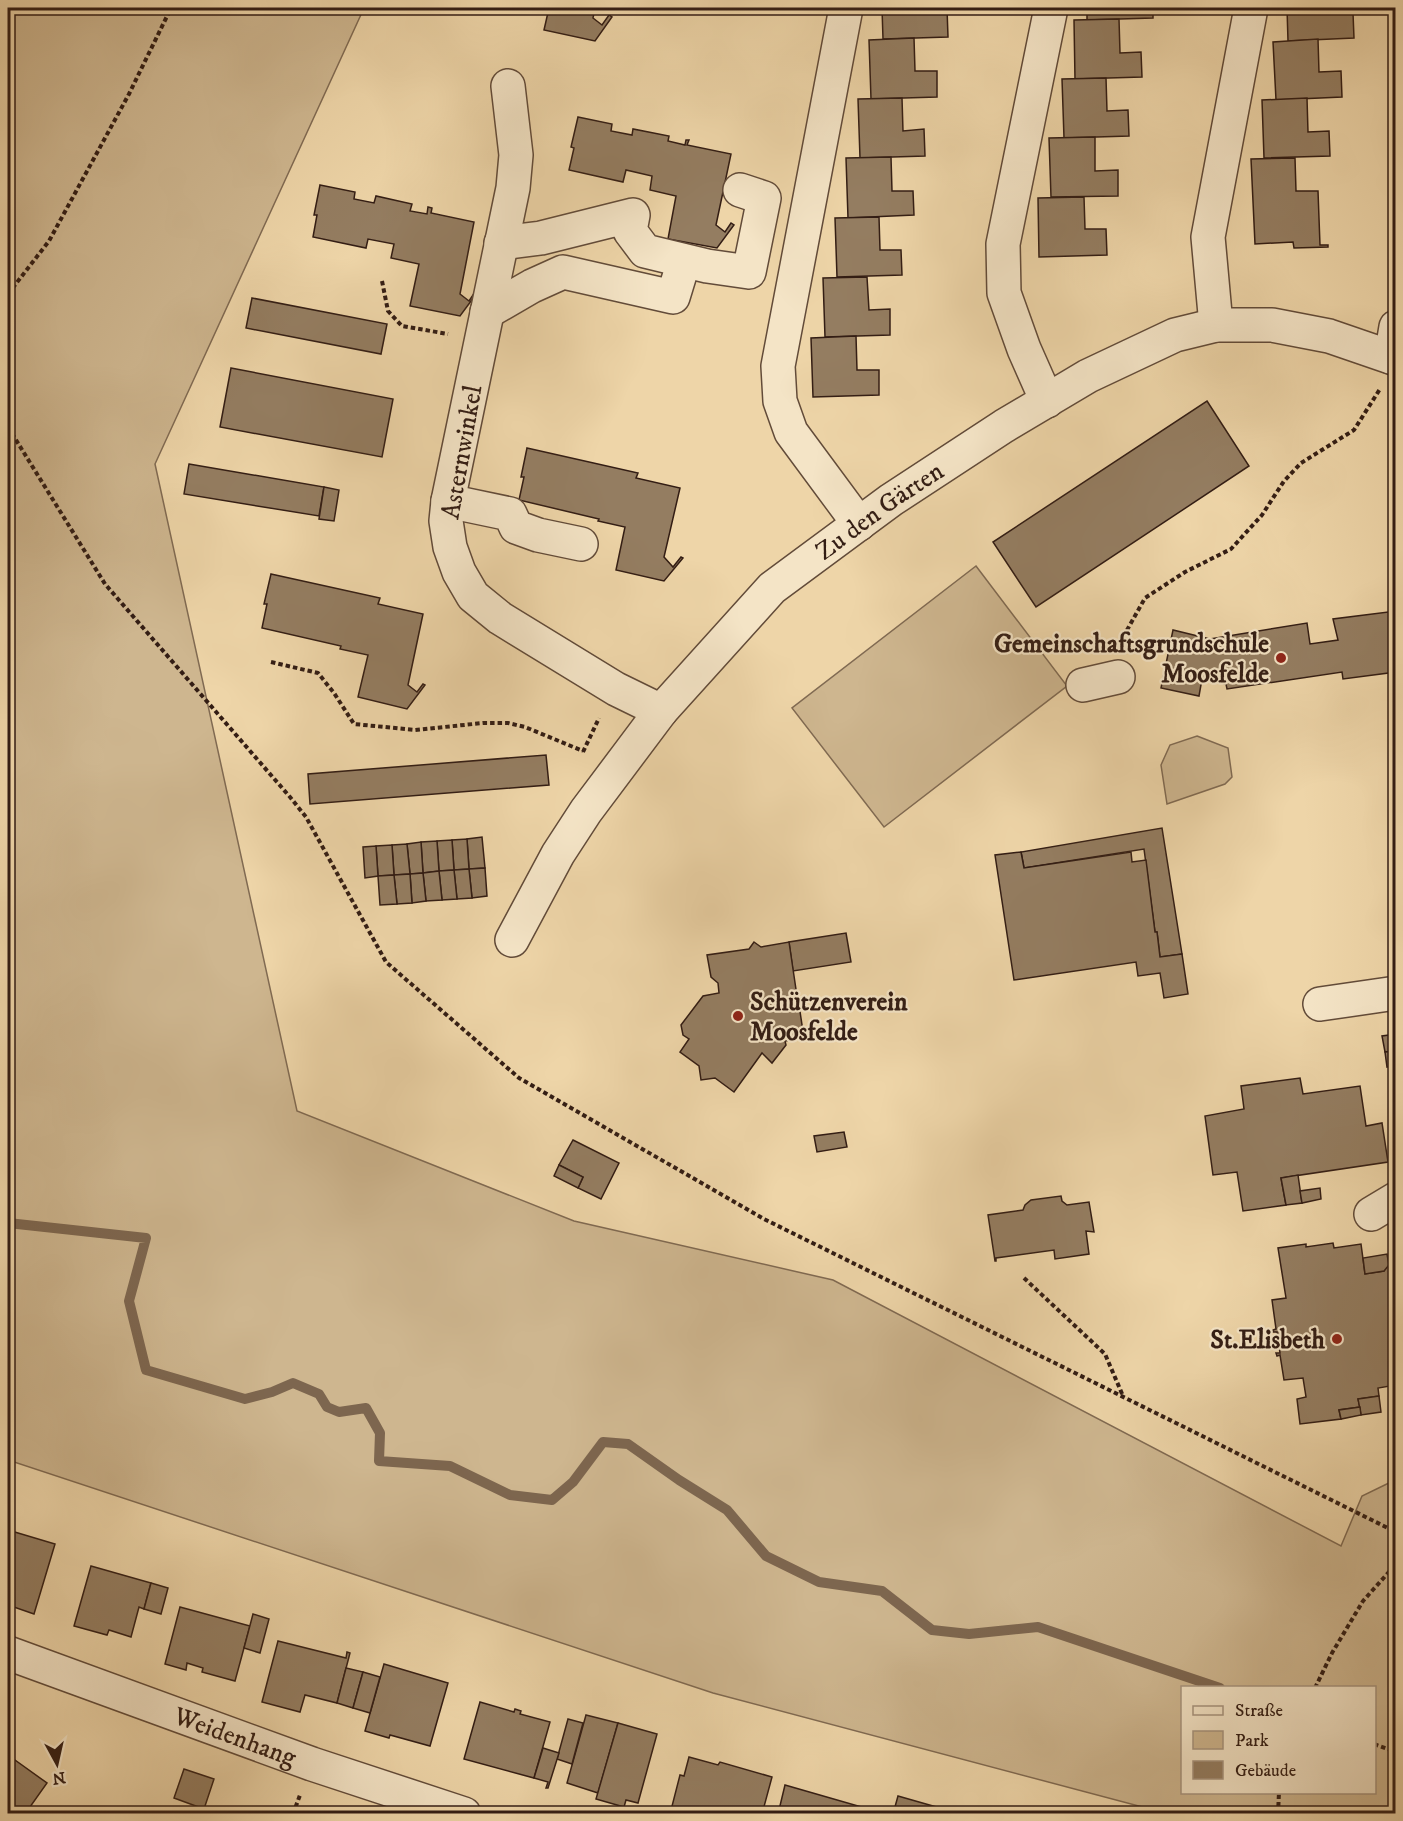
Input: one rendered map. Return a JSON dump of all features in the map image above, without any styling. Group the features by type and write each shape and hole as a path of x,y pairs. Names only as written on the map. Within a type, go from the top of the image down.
{"street":[{"path":"846,8 778,366 780,401 791,432 859,524"},
{"path":"1047,401 1024,349 1004,293 1003,244 1051,8"},
{"path":"1216,325 1208,237 1251,8"},
{"name":"Asternwinkel","path":"508,86 516,155 513,188 448,501 446,521 450,547 459,572 473,596 500,618 616,689 661,711"},
{"path":"501,243 541,238 633,215 630,231 645,251 684,261 749,272 764,198 740,190"},
{"path":"484,327 532,286 563,272 673,297 684,261"},
{"name":"Zu den Gärten","path":"512,940 558,854 586,812 661,711 772,588 891,500 1004,426 1088,376 1175,335 1216,325 1272,325 1394,348"},
{"path":"448,501 510,514 516,527 538,535 581,544"},
{"path":"1083,685 1118,677"},
{"path":"1320,1004 1395,993"},
{"name":"Weidenhang","path":"8,1653 312,1764 465,1814"}],"path":[{"path":"8,294 50,241 129,94 171,8"},
{"path":"381,281 388,311 402,326 484,327"},
{"path":"1118,677 1122,639 1144,598 1185,572 1231,549 1262,515 1284,481 1301,463 1354,430 1386,380 1394,348"},
{"path":"8,427 105,584 290,796 306,818 386,962 519,1078 764,1219 1395,1532"},
{"path":"271,662 318,673 354,724 415,730 483,723 508,723 525,727 583,751"},
{"path":"1024,1278 1105,1353 1123,1397"},
{"path":"1316,1686 1332,1653 1363,1601 1395,1564"},
{"path":"1376,1745 1395,1752"},
{"path":"1278,1814 1279,1794"}],"green space":[{"path":"8,8 364,8 155,464 297,1111 574,1221 833,1280 1341,1546 1362,1496 1395,1480 1395,1813 1165,1813 713,1693 8,1460"},
{"path":"976,566 1067,686 884,827 792,708"},
{"path":"1197,736 1228,748 1232,777 1225,784 1167,804 1161,765 1170,745"}],"building":[{"path":"549,8 595,8 593,18 602,25 609,15 612,17 595,41 544,30"},
{"path":"882,8 947,8 948,37 883,39"},
{"path":"1087,8 1153,8 1153,18 1087,20"},
{"path":"1287,8 1332,8 1332,13 1353,13 1354,38 1288,41"},
{"path":"1119,19 1120,53 1141,52 1142,77 1075,79 1074,20"},
{"path":"914,38 915,71 937,71 937,97 871,99 869,40"},
{"path":"1318,39 1319,72 1341,71 1342,97 1276,100 1273,42"},
{"path":"1106,78 1107,111 1128,110 1129,136 1064,138 1062,79"},
{"path":"902,98 903,131 924,129 925,156 860,158 858,99"},
{"path":"1307,98 1308,132 1329,131 1330,156 1264,158 1262,100"},
{"path":"578,117 612,124 611,131 632,135 633,129 669,136 668,141 685,145 686,140 689,140 687,145 731,154 716,225 725,232 731,223 734,225 717,248 668,239 676,196 650,190 652,176 626,170 623,182 569,170 574,148 571,147"},
{"path":"1095,137 1095,171 1118,170 1118,196 1051,197 1049,138"},
{"path":"891,157 892,191 913,191 914,215 848,218 846,158"},
{"path":"1295,158 1296,191 1318,191 1320,245 1328,245 1328,247 1294,248 1293,242 1255,244 1251,159"},
{"path":"320,185 355,192 354,199 374,203 376,196 412,204 410,211 427,214 428,207 432,208 431,213 474,222 460,294 469,301 475,292 477,293 460,316 410,306 419,264 391,258 394,244 368,239 366,248 313,237 317,215 314,215"},
{"path":"1084,197 1085,229 1106,229 1107,255 1039,257 1038,198"},
{"path":"879,217 880,250 901,250 902,275 837,277 835,218"},
{"path":"867,277 869,310 890,309 890,335 825,337 823,278"},
{"path":"252,298 387,324 381,354 246,328"},
{"path":"856,336 857,370 879,370 879,395 813,397 811,338"},
{"path":"231,368 393,399 382,457 220,427"},
{"path":"1207,401 1249,466 1036,607 993,542"},
{"path":"527,448 638,473 636,478 680,488 664,557 673,567 681,557 683,558 664,581 616,570 625,527 519,500"},
{"path":"189,464 324,487 319,516 184,494"},
{"path":"324,487 339,490 334,521 319,519"},
{"path":"271,574 380,598 378,604 423,614 408,685 417,692 423,684 425,685 407,709 358,697 368,655 340,649 341,646 262,628 267,604 264,604"},
{"name":"Gemeinschaftsgrundschule Moosfelde","path":"1396,611 1396,672 1343,679 1342,672 1227,689 1226,684 1202,679 1199,696 1161,688 1173,630 1210,639 1307,623 1310,644 1338,640 1333,619"},
{"path":"546,755 549,785 310,804 308,774"},
{"path":"1162,828 1182,954 1160,957 1144,849 1024,868 1021,852"},
{"path":"482,837 485,868 469,869 467,839"},
{"path":"467,839 469,869 454,870 452,840"},
{"path":"452,840 454,870 439,871 437,841"},
{"path":"437,841 439,871 423,873 421,842"},
{"path":"421,842 423,873 410,874 407,844"},
{"path":"407,844 410,874 394,875 392,845"},
{"path":"392,845 394,875 378,876 376,846"},
{"path":"376,846 378,876 365,878 363,847"},
{"path":"1021,852 1024,868 1131,852 1132,862 1146,860 1160,957 1182,954 1188,994 1164,998 1160,973 1138,976 1136,962 1014,980 995,855"},
{"path":"485,868 487,896 472,898 469,869"},
{"path":"469,869 472,898 457,899 454,870"},
{"path":"454,870 457,899 442,900 439,871"},
{"path":"439,871 442,900 426,901 423,873"},
{"path":"423,873 426,901 412,903 410,874"},
{"path":"410,874 412,903 397,904 394,875"},
{"path":"394,875 397,904 380,905 378,876"},
{"path":"846,933 851,962 793,971 789,942"},
{"path":"754,942 761,947 789,942 798,1003 796,1003 797,1006 799,1005 804,1038 785,1041 786,1045 772,1063 762,1053 734,1092 715,1078 701,1080 699,1066 680,1052 689,1039 683,1035 681,1025 703,996 719,993 718,983 711,977 707,955 749,949"},
{"path":"1396,1034 1396,1051 1385,1052 1382,1036"},
{"path":"1396,1051 1396,1065 1387,1067 1385,1052"},
{"path":"1300,1078 1303,1094 1360,1086 1366,1126 1382,1123 1388,1162 1281,1178 1286,1205 1243,1211 1237,1172 1213,1175 1205,1116 1244,1109 1241,1086"},
{"path":"844,1132 847,1147 817,1152 814,1136"},
{"path":"573,1140 619,1163 601,1199 578,1188 583,1177 559,1165"},
{"path":"559,1165 583,1177 578,1188 554,1176"},
{"path":"1298,1175 1302,1203 1286,1205 1281,1178"},
{"path":"1320,1188 1321,1199 1302,1203 1300,1191"},
{"path":"1061,1196 1062,1201 1067,1205 1089,1202 1094,1232 1086,1231 1089,1254 1055,1259 1054,1250 996,1258 995,1261 988,1215 1023,1210 1031,1200"},
{"name":"St.Elisbeth","path":"1333,1243 1334,1248 1361,1244 1365,1274 1384,1271 1387,1265 1396,1264 1396,1345 1392,1346 1396,1385 1378,1388 1379,1396 1358,1399 1360,1407 1339,1410 1341,1419 1300,1424 1297,1399 1306,1397 1303,1378 1284,1380 1280,1355 1277,1356 1276,1353 1280,1353 1277,1332 1273,1332 1276,1329 1272,1300 1286,1298 1278,1248"},
{"path":"1387,1254 1389,1265 1384,1271 1365,1274 1363,1258"},
{"path":"1379,1396 1381,1412 1361,1415 1358,1399"},
{"path":"1360,1407 1361,1415 1341,1419 1339,1410"},
{"path":"8,1530 55,1544 34,1614 8,1605"},
{"path":"91,1566 151,1583 144,1609 139,1607 131,1637 109,1630 107,1635 74,1626"},
{"path":"151,1583 168,1588 161,1614 144,1609"},
{"path":"180,1607 250,1626 235,1681 202,1672 203,1668 187,1663 186,1670 165,1664"},
{"path":"253,1614 269,1619 260,1653 244,1648"},
{"path":"278,1641 346,1658 347,1652 350,1653 337,1703 305,1695 300,1712 262,1702"},
{"path":"384,1664 448,1683 430,1746 365,1731"},
{"path":"346,1668 363,1672 353,1708 337,1703"},
{"path":"363,1672 380,1677 370,1713 353,1708"},
{"path":"480,1702 514,1712 515,1709 521,1711 520,1714 550,1722 534,1778 464,1759"},
{"path":"586,1715 618,1723 598,1793 567,1783"},
{"path":"568,1719 583,1723 572,1764 557,1759"},
{"path":"618,1723 657,1734 638,1803 626,1800 624,1807 596,1799"},
{"path":"543,1748 559,1753 548,1788 546,1788 548,1782 534,1778"},
{"path":"8,1755 47,1783 25,1814 8,1814"},
{"path":"689,1757 718,1765 720,1762 772,1777 762,1814 750,1814 732,1808 731,1814 670,1814 680,1775 684,1776"},
{"path":"184,1769 214,1779 204,1809 174,1798"},
{"path":"785,1785 872,1810 871,1814 778,1814"},
{"path":"898,1796 961,1814 893,1814"}],"waterway":[{"path":"8,1223 146,1238 129,1301 146,1370 245,1399 272,1392 293,1383 319,1394 327,1407 339,1412 366,1408 380,1433 379,1461 450,1466 510,1495 552,1500 573,1482 603,1442 628,1444 727,1510 766,1556 819,1582 882,1591 932,1630 969,1634 1038,1627 1214,1686"}],"place":[{"name":"Gemeinschaftsgrundschule Moosfelde","path":"1281,658"},
{"name":"Schützenverein Moosfelde","path":"738,1016"},
{"name":"St.Elisbeth","path":"1337,1339"}]}
